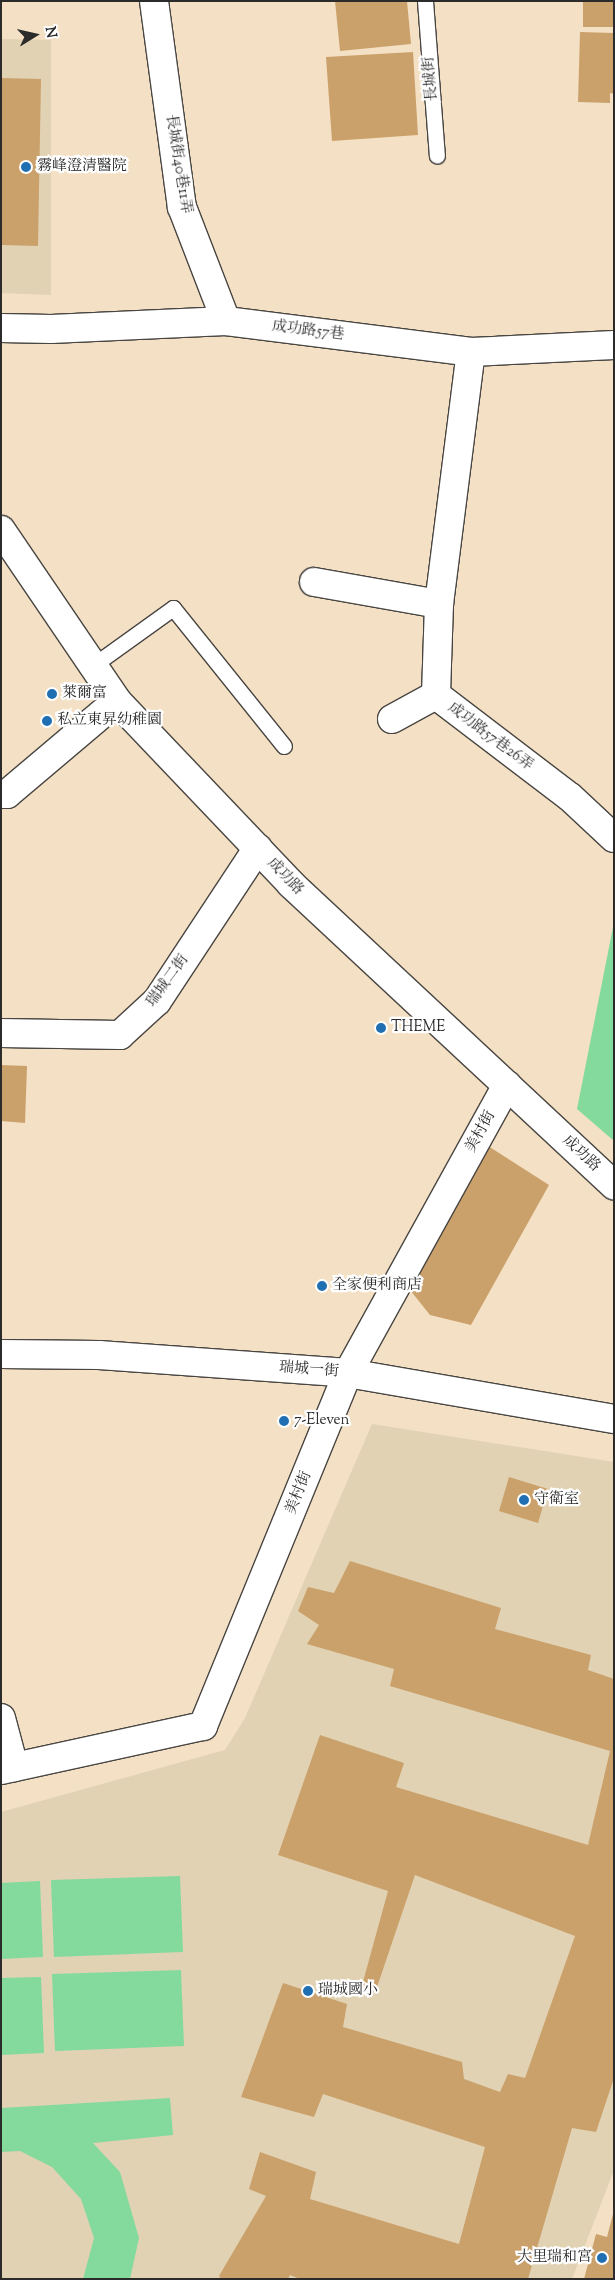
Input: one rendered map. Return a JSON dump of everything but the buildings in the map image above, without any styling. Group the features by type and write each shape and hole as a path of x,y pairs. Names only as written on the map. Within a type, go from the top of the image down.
{"street":[{"name":"長城街40巷11弄","path":"154,1 182,207 226,321"},
{"name":"成功路57巷","path":"1,328 51,329 226,321 471,352 614,345"},
{"name":"成功路57巷26弄","path":"471,352 439,604 436,696 570,798 614,838"},
{"name":"成功路","path":"1,530 95,664 117,701 291,884 614,1185"},
{"path":"314,582 439,604"},
{"path":"392,719 436,696"},
{"path":"1,794 6,794 117,701"},
{"name":"瑞城二街","path":"1,1033 120,1035 157,1001 258,848"},
{"name":"美村街","path":"8,1769 203,1726 348,1373 507,1085"},
{"name":"瑞城一街","path":"1,1354 99,1355 348,1373 614,1419"},
{"path":"1,1718 8,1769"}],"lane":[{"name":"長城街","path":"425,1 437,156"},
{"path":"95,664 173,608 284,746"}],"shaded area":[{"name":"霧峰澄清醫院","path":"1,39 51,40 51,295 1,293"},
{"name":"瑞城國小","path":"372,1424 614,1462 614,2170 572,2279 1,2279 1,1812 225,1750 245,1718"}],"green space":[{"path":"614,922 614,1141 577,1109"},
{"path":"180,1876 183,1952 54,1957 51,1880"},
{"path":"40,1881 43,1957 1,1959 1,1883"},
{"path":"181,1970 184,2046 55,2051 52,1974"},
{"path":"41,1977 44,2053 1,2055 1,1978"},
{"path":"170,2098 173,2135 93,2143 120,2172 139,2238 130,2279 83,2279 94,2238 81,2199 52,2167 20,2151 1,2152 1,2108"}],"place":[{"name":"霧峰澄清醫院","path":"26,167"},
{"name":"萊爾富","path":"52,694"},
{"name":"私立東昇幼稚園","path":"47,721"},
{"name":"THEME","path":"381,1028"},
{"name":"全家便利商店","path":"322,1286"},
{"name":"7-Eleven","path":"284,1421"},
{"name":"守衛室","path":"524,1500"},
{"name":"瑞城國小","path":"308,1991"},
{"name":"大里瑞和宮","path":"602,2258"}]}
